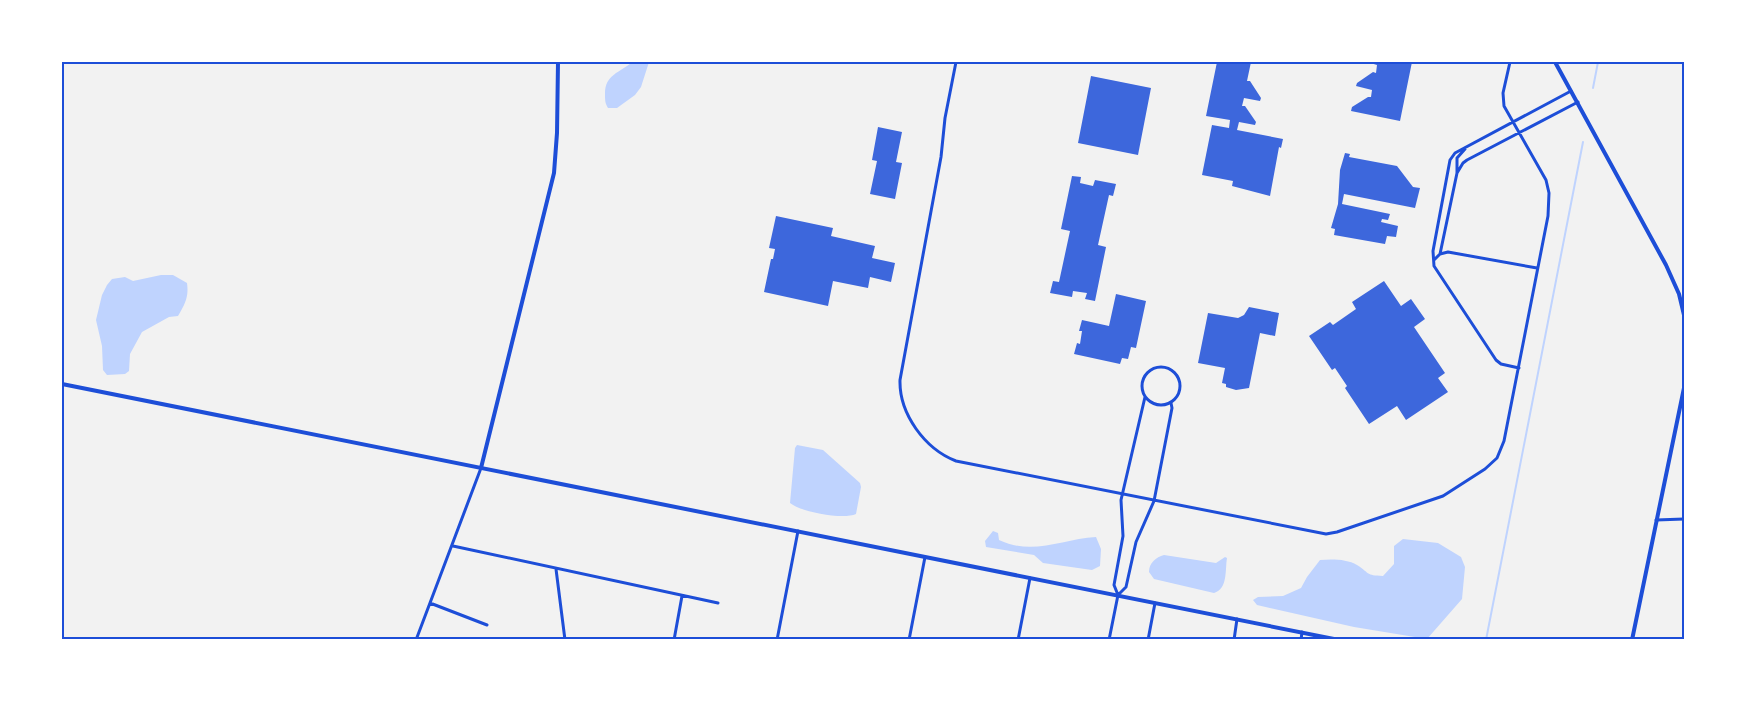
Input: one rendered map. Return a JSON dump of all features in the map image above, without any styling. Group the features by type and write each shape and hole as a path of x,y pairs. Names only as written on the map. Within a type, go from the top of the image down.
{"main road":[{"path":"481,468 554,173 558,62"},
{"path":"1555,62 1682,293 1684,315"},
{"path":"62,384 1339,639"},
{"path":"1632,639 1684,388"}],"street":[{"path":"956,62 945,118 941,157 901,370 900,391 905,410 926,441 946,457 976,465 1326,534 1443,496 1475,477 1497,458 1504,441 1548,216 1549,193 1546,180 1504,106 1502,98 1510,62"},
{"path":"1519,368 1501,364 1490,353 1434,266 1432,251 1450,160 1455,153 1571,91"},
{"path":"1457,173 1462,163 1578,102"},
{"path":"1440,254 1457,173 1457,158 1466,147"},
{"path":"1434,260 1440,254 1448,252 1537,268"},
{"path":"1109,639 1118,595 1114,585 1123,536 1122,495 1145,397 1142,382 1152,369 1165,367 1172,370 1180,380 1180,391 1171,404 1154,501 1136,542 1126,587 1118,595"},
{"path":"1145,397 1154,405 1171,404"},
{"path":"416,639 481,468"},
{"path":"1656,520 1684,519"},
{"path":"777,639 798,531"},
{"path":"453,546 718,603"},
{"path":"909,639 925,557"},
{"path":"556,569 565,639"},
{"path":"1018,639 1030,578"},
{"path":"674,639 682,596"},
{"path":"430,603 487,625"},
{"path":"1148,639 1155,603"},
{"path":"1234,639 1237,619"},
{"path":"1301,639 1302,632"}],"water":[{"path":"632,62 649,62 641,87 635,95 617,108 608,108 605,96 610,78"},
{"path":"173,275 187,283 187,296 183,308 178,316 169,317 142,332 130,354 129,371 125,374 107,375 103,370 102,346 96,320 107,285 112,279 125,277 133,281"},
{"path":"797,445 823,450 860,483 856,514 842,516 822,514 790,503"},
{"path":"993,531 998,533 999,540 1024,547 1096,537 1101,549 1100,566 1092,570 1043,563 1034,555 986,547 985,541"},
{"path":"1403,539 1438,543 1461,557 1465,567 1462,599 1427,639 1354,627 1257,605 1253,600 1258,597 1283,596 1301,588 1320,560 1349,562 1371,574 1383,576 1394,564 1394,546"},
{"path":"1164,555 1216,563 1227,558 1222,588 1214,593 1154,579 1149,572 1150,566"}],"building":[{"path":"1217,62 1251,62 1247,81 1250,81 1261,98 1260,101 1244,98 1242,106 1245,106 1256,122 1255,125 1239,122 1237,130 1283,139 1281,148 1279,147 1270,196 1232,186 1233,181 1202,175 1212,125 1229,128 1230,120 1206,116"},
{"path":"1367,62 1412,62 1400,121 1351,111 1352,107 1371,97 1372,90 1356,86 1373,72 1376,73 1377,65"},
{"path":"1091,76 1151,88 1138,155 1078,143"},
{"path":"878,127 902,132 896,162 902,163 895,199 870,194 877,161 872,160"},
{"path":"1345,153 1350,154 1349,157 1397,166 1413,187 1420,188 1415,208 1344,194 1342,204 1390,214 1388,220 1382,219 1381,222 1398,226 1396,237 1387,236 1385,244 1334,235 1335,229 1331,228 1338,204 1340,170"},
{"path":"1072,176 1081,177 1080,183 1093,186 1095,180 1116,184 1113,196 1109,195 1098,245 1106,247 1095,301 1085,299 1087,293 1073,291 1072,297 1050,293 1053,281 1059,282 1070,231 1061,229"},
{"path":"776,216 833,228 831,236 875,246 872,258 895,263 891,282 870,277 868,288 833,281 828,306 764,292 775,249 769,248"},
{"path":"1384,281 1401,306 1411,299 1425,319 1414,327 1445,373 1438,378 1448,392 1406,420 1397,406 1369,424 1345,388 1347,386 1335,368 1332,370 1309,336 1330,322 1333,325 1356,309 1352,302"},
{"path":"1116,294 1146,301 1136,348 1131,347 1128,359 1122,358 1120,364 1074,354 1077,343 1080,344 1082,331 1079,331 1082,320 1109,326"},
{"path":"1249,307 1279,313 1275,336 1260,333 1249,388 1236,390 1222,383 1225,368 1198,363 1208,313 1238,318 1244,315"}],"waterway":[{"path":"1593,88 1598,62"},
{"path":"1486,640 1583,142"}]}
